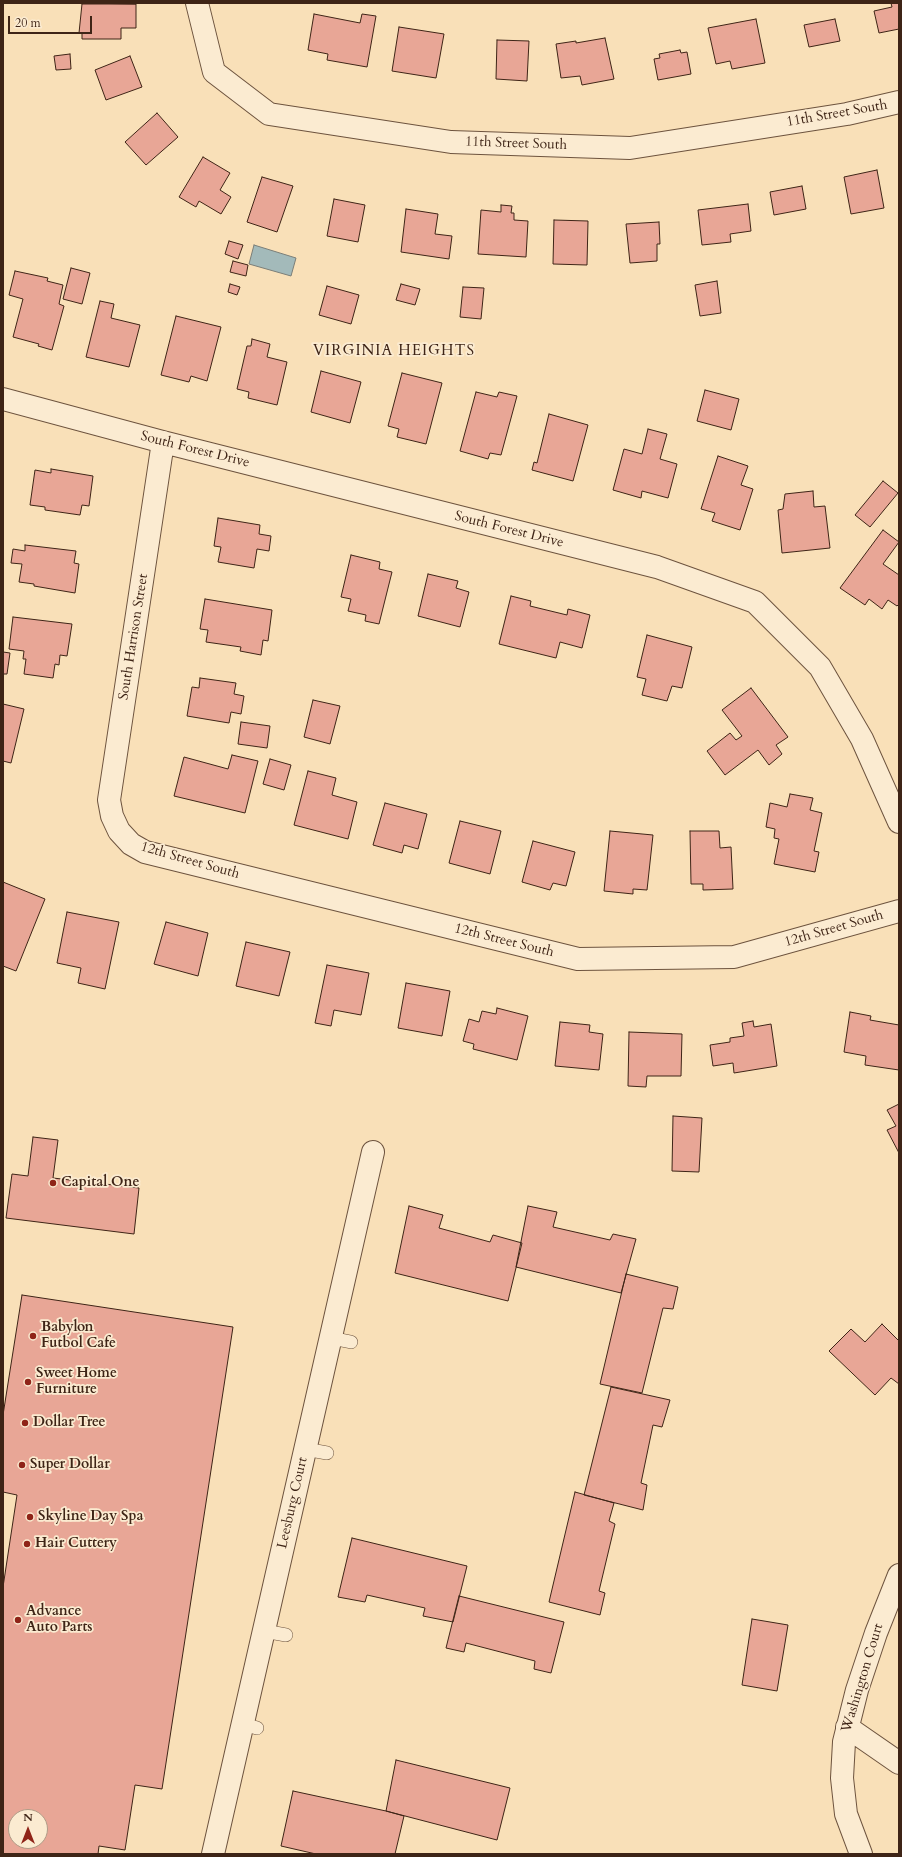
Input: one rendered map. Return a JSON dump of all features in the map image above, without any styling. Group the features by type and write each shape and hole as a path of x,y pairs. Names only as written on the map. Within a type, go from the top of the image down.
{"street":[{"name":"11th Street South","path":"197,4 214,72 269,114 451,142 630,148 847,114 899,102"},
{"name":"South Forest Drive","path":"3,399 163,442 656,567 754,602 820,667 862,739 899,822"},
{"name":"South Harrison Street","path":"119,832 112,816 109,800 163,442"},
{"name":"12th Street South","path":"119,832 131,844 145,852 578,959 734,957 899,911"},
{"name":"Leesburg Court","path":"213,1854 250,1726 264,1631 305,1449 341,1340 373,1152"},
{"name":"Washington Court","path":"861,1854 846,1814 842,1778 844,1742 857,1690 876,1633 899,1575"},
{"path":"847,1727 899,1763"}],"lane":[{"path":"305,1449 327,1453"},
{"path":"264,1631 286,1636"}],"water":[{"path":"254,245 296,258 291,276 249,264"}],"building":[{"path":"82,3 136,3 136,4"},
{"path":"891,3 899,3 899,29 879,33 874,11 892,7"},
{"path":"82,4 136,4 136,28 121,28 121,39 82,39 82,33 79,33"},
{"path":"314,14 360,23 362,14 376,16 367,67 327,60 328,54 308,50"},
{"path":"756,19 765,63 732,69 730,61 716,64 708,28"},
{"path":"835,19 840,41 809,47 804,25"},
{"path":"399,27 444,34 436,78 392,71"},
{"path":"605,38 614,79 582,85 580,76 561,78 556,44 576,41 576,43"},
{"path":"497,40 529,41 527,81 496,79"},
{"path":"680,50 681,53 687,52 691,74 658,80 654,59 660,58 659,54"},
{"path":"70,54 71,69 56,70 54,56"},
{"path":"130,56 142,87 106,100 95,70"},
{"path":"157,113 178,137 146,165 125,142"},
{"path":"203,157 230,173 220,190 231,197 221,214 199,201 196,207 179,197"},
{"path":"877,170 884,208 851,214 844,177"},
{"path":"262,177 293,186 277,232 247,222"},
{"path":"802,186 806,209 774,215 770,192"},
{"path":"334,199 365,205 358,242 327,236"},
{"path":"748,204 751,231 730,234 731,242 702,245 698,210"},
{"path":"501,205 512,206 511,213 514,213 514,220 528,221 526,257 478,254 481,210 501,212"},
{"path":"406,209 438,214 435,234 452,236 449,259 401,252"},
{"path":"554,220 588,221 587,265 553,264"},
{"path":"659,222 660,244 657,244 657,261 630,263 626,224"},
{"path":"229,241 243,245 238,259 225,254"},
{"path":"233,261 248,265 246,276 230,272"},
{"path":"71,268 90,273 82,304 63,299"},
{"path":"15,271 48,278 47,281 63,285 59,304 64,306 52,350 38,346 39,344 13,337 23,299 9,295"},
{"path":"717,281 721,313 700,316 695,285"},
{"path":"230,284 240,287 237,295 228,292"},
{"path":"401,284 420,289 415,305 396,300"},
{"path":"327,286 359,295 351,324 319,315"},
{"path":"463,287 484,288 481,319 460,317"},
{"path":"100,301 114,304 111,318 140,325 129,367 86,357"},
{"path":"176,316 221,327 207,381 191,376 189,382 161,375"},
{"path":"252,339 270,344 267,357 287,362 277,405 248,398 249,392 237,389 247,346 251,346"},
{"path":"321,371 361,382 350,423 311,412"},
{"path":"402,373 442,383 426,444 397,437 399,429 388,426"},
{"path":"705,390 739,399 731,430 697,421"},
{"path":"476,392 497,397 499,392 517,396 501,455 490,453 488,459 460,451"},
{"path":"549,414 588,425 573,481 532,470 534,462 537,463"},
{"path":"648,429 667,434 660,459 677,464 668,498 642,491 641,498 613,490 624,449 642,454"},
{"path":"718,456 748,466 741,485 753,489 740,530 712,521 715,513 701,509"},
{"path":"51,469 93,476 89,506 82,505 80,515 45,510 45,507 30,505 35,470 51,473"},
{"path":"883,481 898,493 870,527 855,515"},
{"path":"813,491 814,507 825,506 830,548 782,553 778,510 783,509 785,494"},
{"path":"218,518 260,525 259,534 271,536 269,551 257,549 254,568 218,562 221,547 214,546"},
{"path":"883,530 899,542 883,564 899,575 899,604 897,606 888,600 882,609 869,599 865,605 840,588"},
{"path":"25,545 76,551 74,563 79,564 75,593 19,582 22,564 11,563 13,549 25,551"},
{"path":"351,555 380,562 379,569 392,572 379,624 365,621 366,615 348,611 351,599 341,597"},
{"path":"428,574 458,581 456,588 469,592 460,627 418,616"},
{"path":"511,596 531,601 530,606 567,615 568,609 590,615 582,648 560,642 556,658 499,644"},
{"path":"205,599 272,610 268,641 263,640 261,655 240,651 241,647 206,642 208,630 200,629"},
{"path":"13,617 72,624 67,656 60,655 59,665 55,664 53,678 24,674 26,659 23,659 24,651 9,649"},
{"path":"647,635 692,647 682,688 672,686 667,701 642,695 646,679 637,677"},
{"path":"3,652 10,653 7,674 3,674"},
{"path":"200,678 236,683 234,694 244,696 241,714 231,712 229,723 187,716 192,687 199,688"},
{"path":"751,688 788,737 776,745 782,754 769,765 758,750 725,775 707,751 730,733 736,740 742,736 722,710"},
{"path":"313,700 340,706 330,744 304,737"},
{"path":"3,704 24,709 11,763 3,761"},
{"path":"241,722 270,726 267,748 238,744"},
{"path":"232,755 258,761 245,813 174,796 184,757 228,769"},
{"path":"270,759 291,765 284,790 263,784"},
{"path":"308,771 336,778 332,795 357,802 348,839 294,825"},
{"path":"790,794 813,798 810,810 822,813 814,851 819,852 815,872 774,864 779,839 774,838 775,829 766,827 770,803 787,807"},
{"path":"385,803 427,814 418,849 404,845 402,853 373,845"},
{"path":"460,821 501,831 490,874 449,863"},
{"path":"610,831 653,835 647,890 633,889 633,894 604,891"},
{"path":"690,831 719,831 720,848 731,847 733,889 703,890 703,884 691,884"},
{"path":"533,841 575,852 566,886 553,883 550,890 522,882"},
{"path":"3,882 45,899 16,971 3,966"},
{"path":"67,912 119,922 105,989 78,983 81,968 57,963"},
{"path":"166,922 208,933 198,976 154,964"},
{"path":"246,942 290,952 279,996 236,986"},
{"path":"327,965 369,973 361,1015 334,1010 331,1026 315,1023"},
{"path":"406,983 450,991 442,1036 398,1028"},
{"path":"497,1008 528,1016 517,1060 473,1049 474,1044 463,1041 469,1019 479,1022 482,1011 496,1014"},
{"path":"850,1012 871,1016 870,1020 899,1025 899,1070 865,1065 866,1056 844,1052"},
{"path":"753,1021 754,1027 771,1024 777,1066 734,1073 733,1063 713,1066 710,1045 730,1042 730,1038 744,1036 742,1023"},
{"path":"560,1022 590,1025 589,1032 603,1034 599,1070 555,1066"},
{"path":"629,1032 682,1034 681,1076 647,1076 646,1087 628,1086"},
{"path":"899,1104 899,1153 887,1130 896,1126 887,1110"},
{"path":"673,1116 702,1118 699,1172 672,1171"},
{"name":"Capital One","path":"33,1137 58,1140 53,1178 139,1188 134,1234 6,1218 12,1174 28,1176"},
{"path":"409,1206 443,1215 439,1228 490,1242 493,1235 522,1243 508,1301 395,1273"},
{"path":"528,1206 557,1212 553,1227 610,1240 613,1234 636,1239 621,1293 516,1267"},
{"path":"626,1274 678,1287 673,1309 663,1308 642,1393 600,1384"},
{"path":"22,1295 233,1327 162,1789 135,1785 125,1850 99,1846 98,1854 3,1854 3,1587 17,1495 3,1492 3,1415"},
{"path":"882,1324 899,1341 899,1384 891,1378 875,1395 829,1351 851,1329 865,1342"},
{"path":"611,1387 670,1400 662,1427 653,1425 641,1483 647,1485 643,1510 584,1495"},
{"path":"575,1492 614,1503 609,1521 615,1524 599,1591 605,1593 600,1615 549,1602"},
{"path":"352,1538 467,1566 453,1622 423,1616 425,1608 367,1595 365,1602 338,1597"},
{"path":"459,1596 564,1622 551,1673 534,1669 535,1661 466,1643 464,1652 446,1648"},
{"path":"752,1619 788,1625 777,1691 742,1685"},
{"path":"396,1760 510,1788 497,1840 386,1811"},
{"path":"293,1791 404,1816 395,1854 316,1854 281,1846"}],"place":[{"name":"Capital One","path":"53,1183"},
{"name":"Babylon Futbol Cafe","path":"33,1336"},
{"name":"Sweet Home Furniture","path":"28,1382"},
{"name":"Dollar Tree","path":"25,1423"},
{"name":"Super Dollar","path":"22,1465"},
{"name":"Skyline Day Spa","path":"30,1517"},
{"name":"Hair Cuttery","path":"27,1544"},
{"name":"Advance Auto Parts","path":"18,1620"}],"district":[{"name":"VIRGINIA HEIGHTS","path":"394,352"}]}
